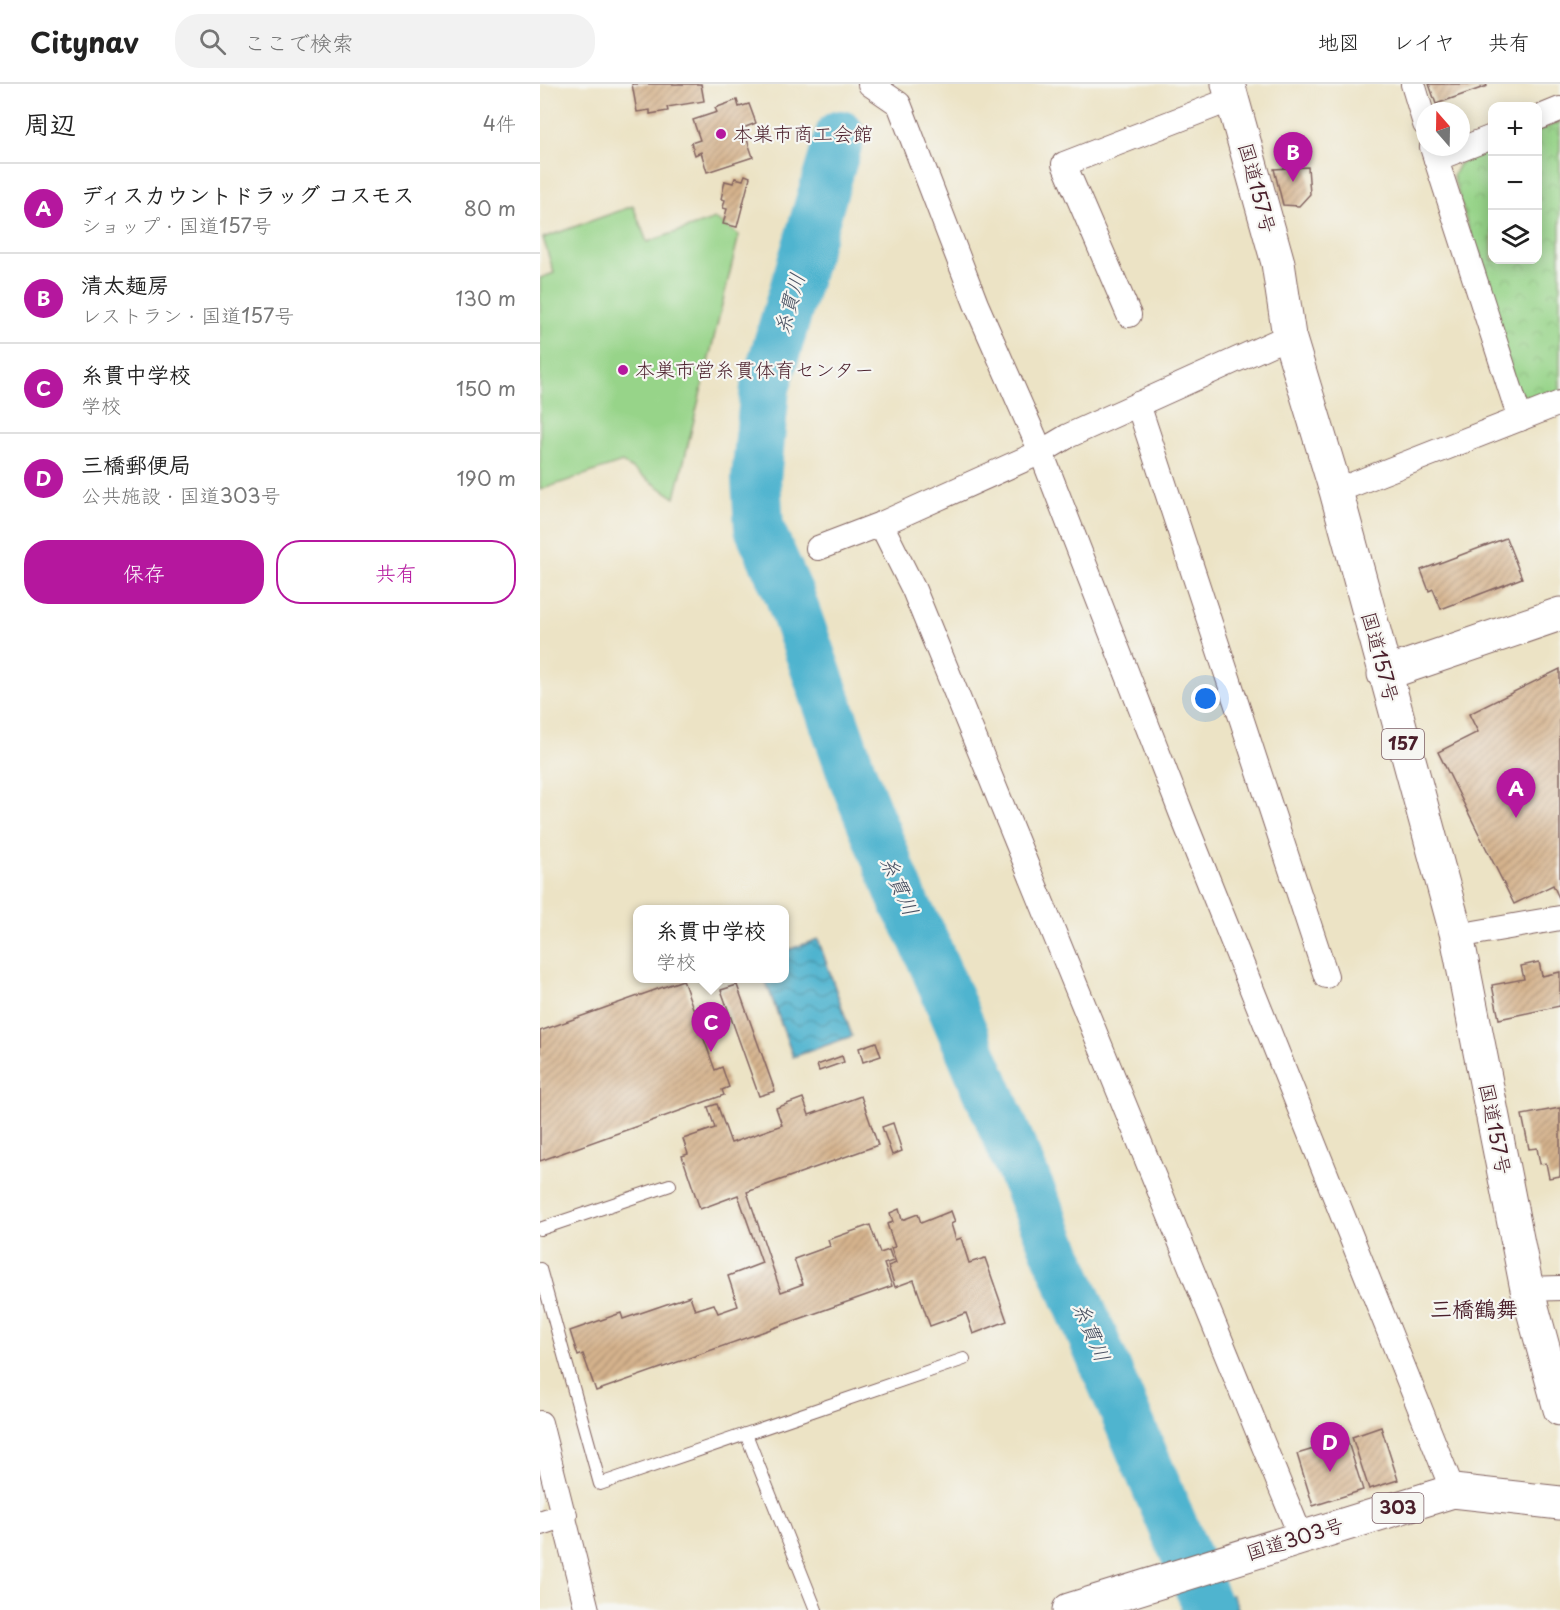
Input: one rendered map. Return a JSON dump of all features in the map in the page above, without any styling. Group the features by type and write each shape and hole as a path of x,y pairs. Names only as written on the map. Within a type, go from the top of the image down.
{"main road":[{"name":"国道157号","path":"1230,92 1278,263 1289,336 1336,491 1457,936 1527,1289 1555,1377 1560,1409"},
{"path":"1384,674 1560,614"},
{"name":"国道303号","path":"1069,1610 1453,1491 1560,1503"}],"street":[{"path":"870,84 899,104 976,304 1041,452 1182,815 1453,1491"},
{"path":"1413,84 1418,102"},
{"path":"1129,315 1064,164 1230,92"},
{"path":"1542,116 1560,109"},
{"path":"1470,143 1488,138"},
{"path":"1435,156 1520,419"},
{"path":"818,548 881,524 1041,452 1068,436 1289,336"},
{"path":"1138,404 1326,976"},
{"path":"1336,491 1560,404"},
{"path":"881,524 918,600 1301,1537"},
{"path":"1457,936 1560,918"},
{"path":"1527,1289 1560,1288"},
{"path":"540,1423 565,1515 587,1610"},
{"path":"540,1523 565,1515"}],"lane":[{"path":"540,1229 670,1185"},
{"path":"540,1269 600,1484 964,1359"},
{"path":"746,1434 816,1610"}],"green space":[{"path":"1560,122 1560,393 1529,406 1520,402 1453,176 1459,164 1488,152 1488,264 1542,264 1542,129"},
{"name":"本巣市営糸貫体育センター","path":"633,206 647,242 715,219 739,235 675,498 622,462 540,490 540,278 554,273 543,238"}],"water":[{"path":"818,939 852,1036 793,1057 766,983 789,983 789,950"},
{"path":"1232,1595 1239,1610 1180,1610"}],"building":[{"path":"632,84 701,84 704,101 667,107 668,111 650,114 650,110 637,112"},
{"path":"1429,84 1486,84 1487,86 1442,102 1435,102"},
{"name":"本巣市商工会館","path":"737,100 739,107 749,104 756,123 743,128 753,157 707,172 701,152 695,155 691,143 700,140 693,120 717,112 715,108"},
{"path":"1308,167 1310,194 1299,206 1283,205 1274,169"},
{"path":"745,175 750,177 737,227 723,224 727,209 723,208 725,200 721,199 725,181 733,183 735,178 743,180"},
{"path":"1506,538 1522,578 1441,609 1433,589 1429,591 1421,570"},
{"path":"1560,669 1560,900 1553,885 1514,904 1438,752 1478,732 1469,714"},
{"path":"1539,962 1542,976 1560,972 1560,1006 1499,1019 1492,985 1524,979 1521,966"},
{"path":"675,983 684,983 715,1070 722,1067 729,1087 722,1090 724,1095 540,1161 540,1031"},
{"path":"737,985 775,1091 759,1096 721,990"},
{"path":"876,1042 881,1056 863,1062 859,1048"},
{"path":"842,1056 844,1062 819,1071 817,1065"},
{"path":"861,1096 878,1145 747,1192 781,1292 803,1284 794,1259 830,1246 828,1240 870,1225 880,1253 889,1250 893,1261 884,1264 892,1286 596,1391 583,1354 578,1356 570,1331 621,1313 623,1319 690,1296 695,1310 714,1304 718,1313 738,1306 728,1276 762,1263 738,1195 700,1209 682,1156 688,1154 683,1139 715,1128 708,1107 717,1104 731,1143 782,1125 776,1108 803,1098 809,1115"},
{"path":"1560,1108 1560,1176 1549,1178 1546,1163 1540,1164 1537,1148 1529,1149 1522,1115"},
{"path":"893,1123 902,1151 892,1155 882,1127"},
{"path":"899,1209 902,1220 918,1214 921,1223 951,1211 955,1222 951,1224 956,1240 961,1238 969,1263 985,1258 1007,1321 973,1334 966,1313 930,1326 914,1280 895,1287 888,1266 896,1263 891,1248 895,1247 887,1224 893,1222 890,1213"},
{"path":"1381,1427 1398,1480 1369,1489 1352,1437"},
{"path":"1347,1439 1363,1490 1313,1506 1297,1454"}],"waterway":[{"name":"糸貫川","path":"840,135 765,388 756,479 759,528 789,594 854,779 904,903 920,932 1209,1610"}],"place":[{"name":"本巣市商工会館","path":"721,134"},
{"name":"清太麺房","path":"1293,182"},
{"name":"本巣市営糸貫体育センター","path":"623,370"},
{"name":"ディスカウントドラッグ コスモス","path":"1516,818"},
{"name":"糸貫中学校","path":"711,1052"},
{"name":"三橋郵便局","path":"1330,1472"}],"district":[{"name":"三橋鶴舞","path":"1474,1309"}]}
